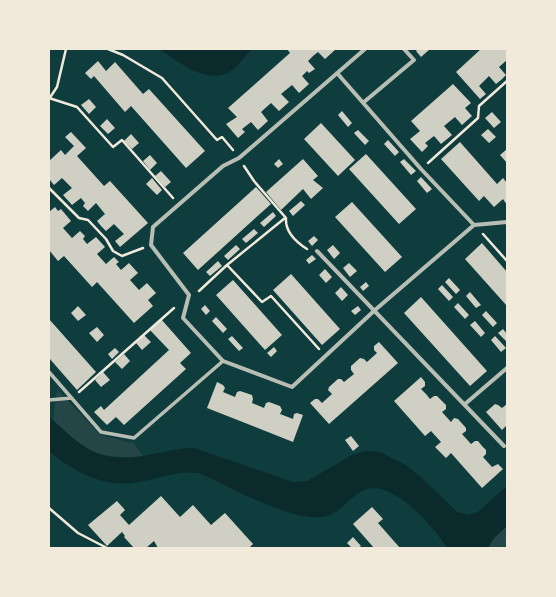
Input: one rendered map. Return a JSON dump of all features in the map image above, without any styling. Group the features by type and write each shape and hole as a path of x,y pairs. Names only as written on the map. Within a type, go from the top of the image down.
{"street":[{"path":"365,49 239,158 223,166 153,227 151,245 189,295 183,318 223,361 292,387 375,310 474,224 507,222"},
{"path":"364,102 414,60 404,49"},
{"path":"337,73 364,102 421,169 474,224"},
{"path":"317,251 504,446"},
{"path":"49,372 101,432 134,438 223,361"},
{"path":"465,404 507,368"},
{"path":"49,400 72,398"}],"path":[{"path":"66,49 57,87 49,98 77,108 113,147 122,140 179,204"},
{"path":"108,49 123,55 162,78 217,140 222,137 239,158 254,182 286,218 286,224 294,240 310,251 317,251"},
{"path":"421,169 478,118 479,106 507,81"},
{"path":"49,188 79,218 88,220 106,239 113,251 122,256 151,245"},
{"path":"188,301 228,265 286,218"},
{"path":"474,224 507,261"},
{"path":"228,265 262,302 271,296 325,356"},
{"path":"72,398 189,295"},
{"path":"49,508 78,533 107,548"}],"shaded area":[{"path":"159,49 252,49 235,68 225,74 216,76 206,75 196,71"},
{"path":"57,389 99,434 130,443 132,441 143,456 113,457 102,455 84,447 75,440 53,420"},
{"path":"49,417 81,444 90,450 101,454 127,458 194,448 293,482 307,481 352,455 366,451 380,452 406,465 457,512 469,515 478,512 507,486 507,526 494,538 488,548 447,548 422,517 398,496 385,490 373,488 362,491 339,510 327,516 309,517 296,515 268,505 199,473 190,472 174,474 141,482 121,484 99,480 77,471 49,451"},
{"path":"507,526 507,548 488,548 494,538"}],"building":[{"path":"287,49 335,50 325,59 318,52 313,56 308,61 315,69 309,73 307,71 302,76 309,84 299,93 292,85 281,94 289,102 279,111 271,103 261,112 268,121 258,130 251,122 242,129 245,132 238,138 226,124 237,117 228,108 290,53"},
{"path":"418,49 430,49 421,57 416,51"},
{"path":"481,49 507,49 507,60 499,67 506,75 501,80 496,84 489,76 479,86 486,94 480,99 456,72"},
{"path":"98,61 106,71 115,62 143,94 149,89 205,151 186,168 131,106 125,112 94,76 91,79 85,73"},
{"path":"453,84 471,103 465,108 472,116 462,125 455,117 444,126 452,135 441,144 434,136 425,143 428,146 422,152 410,139 420,131 411,121"},
{"path":"89,99 96,107 89,114 81,105"},
{"path":"342,111 352,123 348,127 338,115"},
{"path":"492,112 501,122 494,128 485,118"},
{"path":"107,119 115,128 108,134 100,126"},
{"path":"321,123 355,160 338,176 304,139"},
{"path":"488,129 496,137 489,143 481,135"},
{"path":"358,130 369,141 365,145 354,133"},
{"path":"71,132 86,148 77,156 104,186 110,181 148,223 120,247 115,241 124,234 114,224 106,231 101,226 97,221 105,214 96,203 88,211 83,206 85,203 81,198 72,205 63,195 72,188 62,178 54,185 49,179 49,161 61,150 65,155 74,146 65,137"},
{"path":"131,134 139,143 132,149 124,141"},
{"path":"388,140 399,152 395,156 384,144"},
{"path":"460,142 497,184 503,178 507,183 507,205 503,199 494,207 484,196 479,201 441,159"},
{"path":"507,149 507,163 500,155"},
{"path":"366,154 416,209 399,224 349,169"},
{"path":"150,155 157,163 150,170 143,161"},
{"path":"279,159 283,164 278,168 274,164"},
{"path":"303,159 318,176 313,180 323,188 311,199 303,189 281,210 266,192"},
{"path":"404,159 416,171 411,175 400,162"},
{"path":"161,171 171,182 165,187 155,176"},
{"path":"421,177 432,189 427,193 417,181"},
{"path":"152,178 162,190 157,195 146,184"},
{"path":"256,187 271,204 198,270 183,253"},
{"path":"301,201 305,205 293,216 289,211"},
{"path":"352,202 402,257 385,272 335,217"},
{"path":"55,207 58,211 61,209 71,221 63,228 72,238 80,231 85,236 83,239 87,244 96,237 105,247 97,254 106,264 114,257 119,262 116,264 121,270 129,263 138,273 130,280 139,290 147,283 156,293 148,300 153,306 134,323 97,282 92,287 64,256 58,261 49,250 49,212"},
{"path":"273,212 276,216 264,227 260,223"},
{"path":"254,229 258,233 246,243 242,239"},
{"path":"314,236 318,240 312,246 308,241"},
{"path":"482,243 507,272 507,306 465,259"},
{"path":"236,245 240,249 228,260 224,256"},
{"path":"333,245 340,253 334,259 327,250"},
{"path":"312,255 316,259 309,264 306,260"},
{"path":"218,261 222,266 210,276 206,272"},
{"path":"349,263 357,271 350,277 343,268"},
{"path":"325,269 332,277 326,283 319,275"},
{"path":"291,274 340,329 322,345 273,290"},
{"path":"449,278 460,290 456,294 445,282"},
{"path":"233,280 282,335 265,350 216,295"},
{"path":"366,282 369,286 363,291 360,287"},
{"path":"442,285 453,297 449,301 438,289"},
{"path":"341,287 348,295 342,301 335,293"},
{"path":"470,292 481,305 476,308 466,296"},
{"path":"421,297 487,371 470,386 404,313"},
{"path":"458,303 469,315 465,319 454,307"},
{"path":"205,305 210,311 206,315 201,309"},
{"path":"78,306 86,315 78,321 71,313"},
{"path":"358,306 361,310 355,315 351,311"},
{"path":"486,311 497,323 493,327 482,315"},
{"path":"216,317 227,329 223,333 212,321"},
{"path":"49,319 96,372 77,390 49,358"},
{"path":"161,319 191,353 180,363 186,369 124,425 116,417 107,425 94,412 101,406 104,410 169,350 150,330"},
{"path":"475,321 485,333 481,337 470,325"},
{"path":"97,327 104,335 97,342 89,333"},
{"path":"503,329 507,334 507,342 498,333"},
{"path":"144,335 151,342 142,350 136,343"},
{"path":"232,336 243,348 239,351 228,339"},
{"path":"495,336 506,348 501,352 491,340"},
{"path":"379,342 398,363 329,424 310,403 315,399 318,399 322,403 332,394 328,390 329,387 338,379 341,379 344,382 354,374 351,370 351,366 360,358 367,362 377,353 374,350 374,346"},
{"path":"274,347 277,351 271,357 267,353"},
{"path":"115,348 119,352 112,359 108,354"},
{"path":"124,354 130,361 122,369 115,362"},
{"path":"103,372 110,380 101,387 95,380"},
{"path":"421,377 425,382 425,386 421,389 430,399 437,396 446,405 446,409 442,412 451,422 454,418 458,419 466,428 466,431 462,434 471,444 478,441 486,450 486,454 483,457 492,467 498,464 503,469 482,488 451,453 446,458 435,447 441,442 431,431 425,436 394,401"},
{"path":"217,382 225,388 223,392 235,397 237,392 240,391 252,395 252,403 264,408 266,403 269,402 280,406 282,410 280,414 293,419 294,414 297,413 303,415 293,442 207,408"},
{"path":"495,404 502,408 507,404 507,428 506,426 502,430 486,412"},
{"path":"351,436 359,446 353,451 345,440"},
{"path":"161,496 180,517 193,505 211,525 225,513 253,544 249,548 158,548 154,541 146,548 134,548 124,537 125,536 122,532 107,546 88,525 117,501 125,510 120,515 129,525"},
{"path":"372,507 383,519 378,523 400,548 374,548 353,524"},
{"path":"353,537 361,546 358,548 352,548 347,543"}]}
